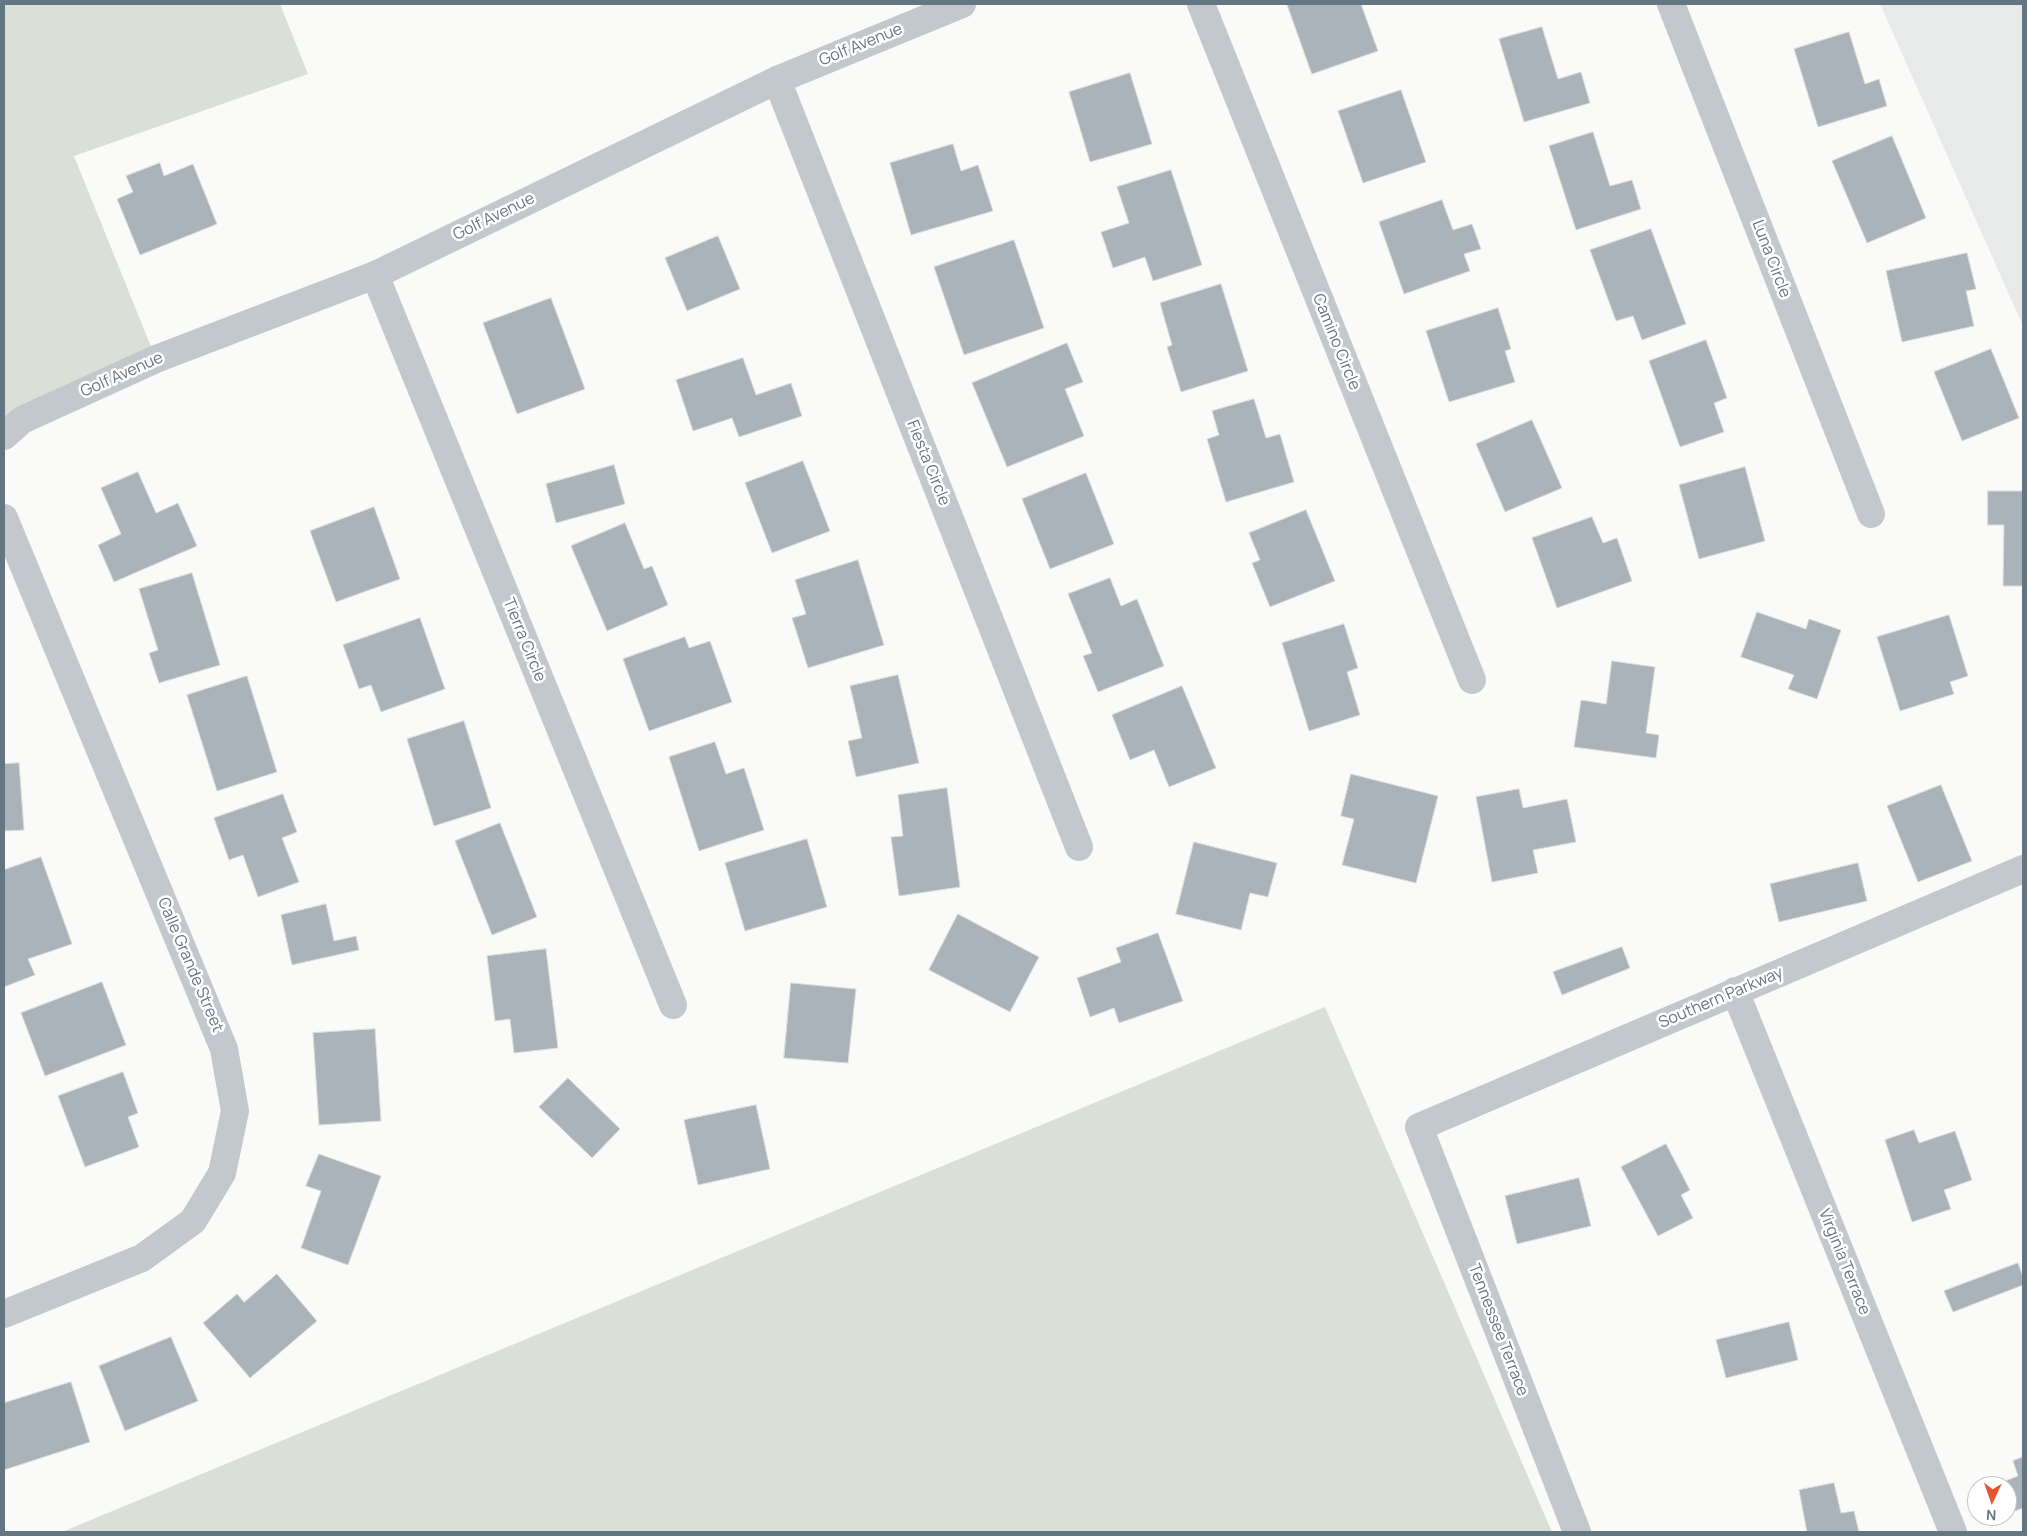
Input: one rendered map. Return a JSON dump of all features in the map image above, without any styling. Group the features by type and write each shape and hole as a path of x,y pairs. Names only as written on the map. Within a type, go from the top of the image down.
{"street":[{"name":"Golf Avenue","path":"13,428 156,360 376,275 777,80 962,4"},
{"name":"Camino Circle","path":"1201,4 1472,680"},
{"name":"Luna Circle","path":"1671,4 1871,514"},
{"name":"Fiesta Circle","path":"777,80 1080,847"},
{"name":"Tierra Circle","path":"376,275 673,1005"},
{"name":"Calle Grande Street","path":"4,518 224,1049 235,1111 222,1173 194,1221 142,1258 4,1314"},
{"name":"Southern Parkway","path":"1419,1127 2023,869"},
{"name":"Virginia Terrace","path":"1735,991 1953,1532"},
{"name":"Tennessee Terrace","path":"1419,1127 1577,1532"}],"shaded area":[{"path":"4,4 280,4 308,74 74,156 156,359 4,428"},
{"path":"1880,4 2023,4 2023,326"},
{"path":"1325,1007 1552,1532 62,1532"}],"building":[{"path":"1287,4 1361,4 1378,51 1312,74"},
{"path":"1542,27 1558,79 1581,72 1590,103 1524,122 1499,39"},
{"path":"1849,32 1865,84 1879,79 1887,106 1818,127 1794,49"},
{"path":"1130,73 1152,144 1090,162 1069,92"},
{"path":"1401,90 1426,162 1363,183 1338,111"},
{"path":"1593,132 1610,186 1632,180 1641,209 1576,230 1549,146"},
{"path":"1892,136 1926,218 1867,243 1832,161"},
{"path":"953,144 961,171 978,165 993,211 911,235 890,163"},
{"path":"160,163 164,176 193,164 217,224 140,255 117,199 133,192 126,176"},
{"path":"1171,170 1202,265 1153,281 1145,257 1113,268 1101,232 1129,223 1117,187"},
{"path":"1442,200 1453,230 1472,224 1481,249 1464,254 1470,271 1404,294 1379,222"},
{"path":"1651,229 1686,324 1642,340 1633,316 1616,321 1590,250"},
{"path":"718,236 740,289 687,311 665,258"},
{"path":"1014,240 1044,328 964,355 934,267"},
{"path":"1967,253 1976,289 1966,291 1974,326 1902,342 1886,271"},
{"path":"1221,284 1248,371 1181,392 1167,347 1172,345 1160,303"},
{"path":"551,298 585,389 517,414 483,323"},
{"path":"1498,308 1511,349 1505,351 1515,382 1449,402 1426,331"},
{"path":"1706,340 1727,398 1714,403 1724,432 1680,447 1649,361"},
{"path":"1067,343 1083,382 1065,389 1084,436 1007,467 972,383"},
{"path":"1991,349 2019,418 1962,441 1934,372"},
{"path":"743,358 756,395 791,383 802,416 739,437 732,418 693,431 676,380"},
{"path":"1254,399 1266,438 1280,434 1294,482 1226,502 1207,439 1219,435 1212,411"},
{"path":"1532,420 1562,488 1505,512 1476,444"},
{"path":"803,461 830,531 772,553 745,483"},
{"path":"614,465 625,504 556,523 546,484"},
{"path":"1745,467 1765,541 1699,559 1679,485"},
{"path":"138,472 156,513 178,503 197,546 114,582 98,545 121,534 101,488"},
{"path":"1086,473 1114,544 1050,569 1022,499"},
{"path":"1988,491 2023,491 2023,586 2003,586 2004,525 1988,525"},
{"path":"374,507 400,579 336,602 310,531"},
{"path":"1306,510 1335,581 1270,607 1252,563 1260,560 1249,533"},
{"path":"1592,517 1603,543 1617,538 1632,581 1557,608 1532,538"},
{"path":"625,523 644,569 652,566 668,605 607,631 571,546"},
{"path":"858,560 884,645 808,668 792,618 806,614 795,580"},
{"path":"192,573 220,665 159,683 149,653 158,650 139,589"},
{"path":"1110,578 1121,606 1137,599 1164,666 1098,692 1083,656 1092,653 1068,594"},
{"path":"1757,612 1806,629 1809,619 1841,630 1817,699 1788,689 1794,675 1741,657"},
{"path":"1949,615 1968,676 1950,682 1954,694 1900,711 1877,637"},
{"path":"420,618 445,689 381,712 371,685 359,689 343,645"},
{"path":"1344,624 1358,668 1347,672 1360,715 1309,731 1282,643"},
{"path":"685,637 689,648 710,641 732,702 649,731 623,659"},
{"path":"1612,661 1655,667 1646,733 1659,735 1656,758 1574,747 1581,700 1606,704"},
{"path":"898,675 919,763 856,777 848,741 862,738 850,686"},
{"path":"247,676 277,772 217,791 187,695"},
{"path":"1182,686 1216,768 1169,787 1154,750 1130,760 1112,715"},
{"path":"464,721 491,808 434,826 407,739"},
{"path":"715,742 726,774 744,768 764,830 699,851 669,757"},
{"path":"19,763 24,830 4,831 4,764"},
{"path":"1351,774 1438,796 1416,883 1342,865 1354,819 1341,816"},
{"path":"1941,785 1972,861 1918,882 1887,806"},
{"path":"947,788 960,887 899,896 891,837 903,836 898,795"},
{"path":"1519,789 1523,808 1567,799 1576,842 1533,850 1538,873 1492,882 1476,797"},
{"path":"283,794 297,832 282,838 299,882 258,897 243,855 229,860 214,818"},
{"path":"500,823 537,917 492,935 455,841"},
{"path":"807,839 827,907 745,931 725,863"},
{"path":"1194,842 1277,863 1268,897 1250,893 1241,930 1176,914"},
{"path":"41,857 72,944 28,959 35,975 4,987 4,870"},
{"path":"1858,863 1867,901 1779,922 1770,884"},
{"path":"326,904 334,941 356,936 359,950 292,965 281,915"},
{"path":"958,914 1039,957 1010,1012 929,970"},
{"path":"1158,933 1183,1001 1119,1023 1114,1008 1090,1017 1077,978 1121,962 1116,948"},
{"path":"1622,947 1630,968 1562,995 1553,972"},
{"path":"546,949 558,1048 514,1053 510,1019 495,1021 487,956"},
{"path":"102,982 126,1045 45,1076 21,1013"},
{"path":"791,983 856,989 848,1063 784,1058"},
{"path":"375,1029 381,1121 319,1125 313,1033"},
{"path":"123,1072 138,1113 128,1117 139,1147 85,1167 58,1096"},
{"path":"568,1078 620,1129 592,1158 539,1107"},
{"path":"756,1105 770,1169 698,1185 684,1120"},
{"path":"1914,1130 1919,1143 1955,1131 1972,1180 1944,1190 1951,1209 1912,1222 1885,1140"},
{"path":"1666,1144 1690,1190 1681,1195 1693,1218 1658,1236 1621,1167"},
{"path":"319,1154 381,1176 348,1265 301,1248 321,1191 306,1186"},
{"path":"1579,1178 1591,1226 1517,1244 1505,1196"},
{"path":"2018,1263 2023,1277 2023,1285 1953,1312 1944,1291"},
{"path":"277,1274 317,1321 250,1378 203,1323 237,1294 244,1302"},
{"path":"1789,1322 1798,1360 1726,1378 1716,1340"},
{"path":"171,1337 198,1401 125,1431 99,1366"},
{"path":"71,1382 90,1442 4,1470 4,1403"},
{"path":"2023,1457 2023,1508 2017,1510 2018,1476 2013,1461"},
{"path":"1834,1483 1841,1513 1854,1511 1859,1532 1807,1532 1799,1490"}]}
